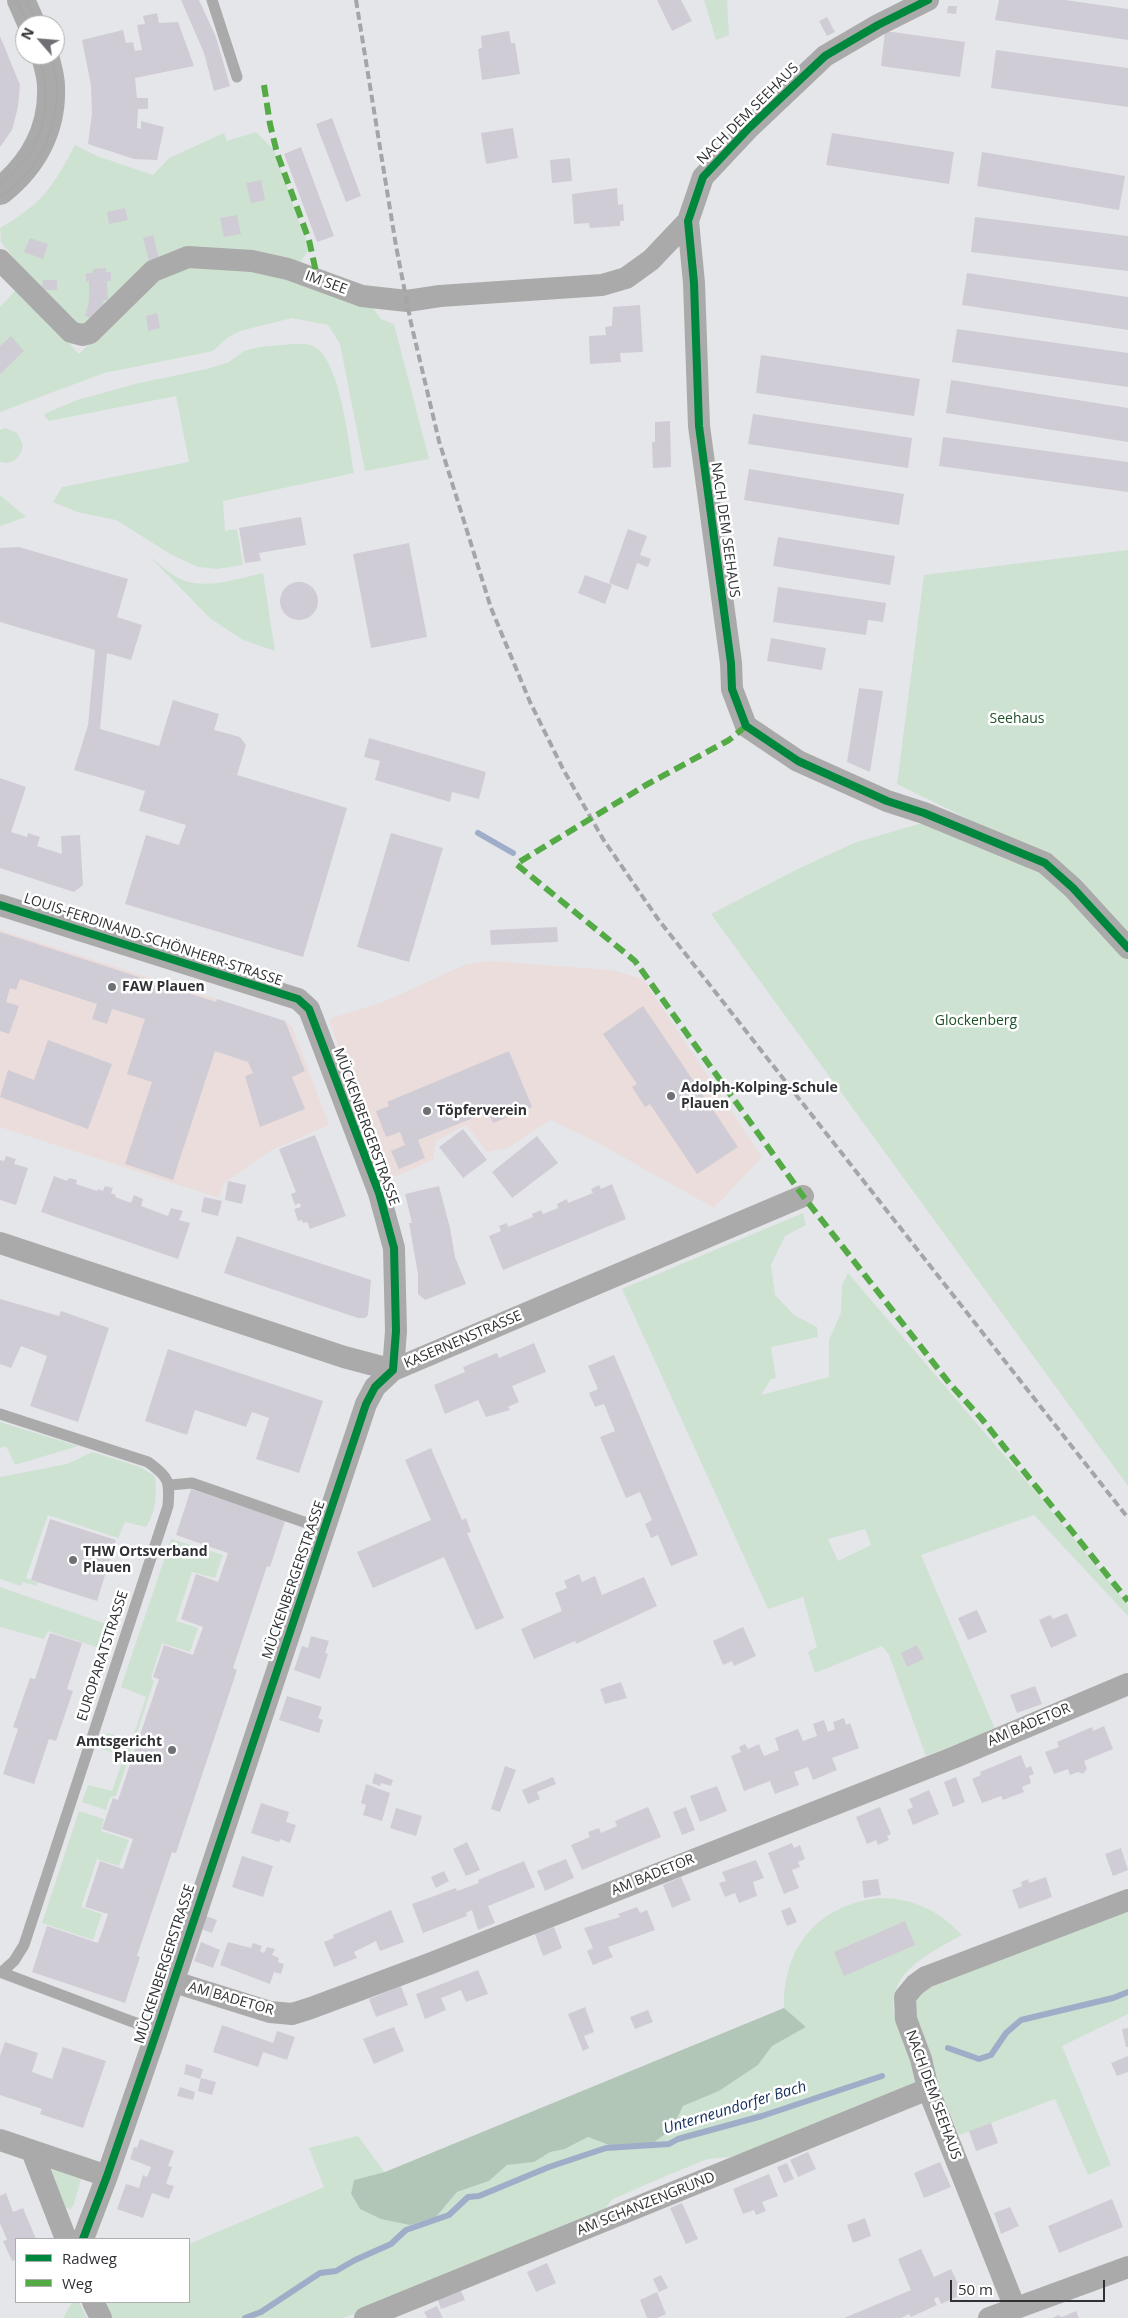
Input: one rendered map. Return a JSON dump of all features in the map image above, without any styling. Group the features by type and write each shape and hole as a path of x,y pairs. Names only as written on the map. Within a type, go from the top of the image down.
{"street":[{"path":"21,0 28,15"},
{"name":"NACH DEM SEEHAUS","path":"928,0 878,25 825,56 750,128 703,177 688,221 694,283 700,436 731,663 732,689 746,726 798,761 887,802 924,813 1046,863 1073,888 1128,948"},
{"path":"0,191 18,176 32,158 42,139 49,114 51,84 47,65"},
{"name":"IM SEE","path":"0,260 71,332 82,335 90,333 152,270 188,257 252,261 288,269 362,296 406,301 440,296 602,285 626,278 651,260 688,221"},
{"name":"LOUIS-FERDINAND-SCHÖNHERR-STRASSE","path":"0,905 298,999"},
{"name":"MÜCKENBERGERSTRASSE","path":"83,2238 107,2176 366,1404 375,1387 393,1370 396,1331 394,1248 379,1193 309,1009 298,999"},
{"name":"KASERNENSTRASSE","path":"0,1243 344,1357 393,1370 803,1196"},
{"name":"AM BADETOR","path":"172,1981 270,2012 292,2014 429,1964 946,1760 1128,1684"},
{"name":"NACH DEM SEEHAUS","path":"1015,2308 928,2089 921,2059 906,2019 905,1997 915,1985 926,1977 1128,1900"},
{"name":"AM SCHANZENGRUND","path":"364,2318 928,2089"},
{"path":"0,2140 107,2176"},
{"path":"32,2151 66,2238"},
{"path":"989,2318 1128,2267"},
{"path":"94,2303 101,2318"}],"lane":[{"path":"212,0 237,77"},
{"path":"0,1414 148,1462 164,1473 170,1485 192,1483 324,1528"},
{"name":"EUROPARATSTRASSE","path":"156,2031 1,1972 14,1961 24,1945 168,1506 170,1485"}],"shaded area":[{"path":"0,930 285,1021 292,1027 329,1125 270,1151 224,1183 219,1198 0,1127"},
{"path":"492,961 611,970 643,979 762,1157 714,1208 598,1143 550,1120 508,1148 487,1152 466,1125 436,1141 433,1160 389,1179 353,1088 329,1019 383,1002 467,964"}],"green space":[{"path":"704,0 727,0 729,35 716,40"},
{"path":"256,132 274,150 309,249 295,270 176,256 97,323 79,325 39,290 1,242 0,228 27,211 37,202 60,173 75,145 97,156 153,175 169,158 224,133 227,141"},
{"path":"218,265 294,278 373,308 381,319 394,324 429,459 365,471 340,344 328,325 292,318 240,331 227,338 213,351 104,373 0,412 0,307 19,287 79,354 144,290 171,270"},
{"path":"307,344 315,347 324,355 331,369 342,404 354,473 223,501 225,531 237,529 243,565 217,569 198,567 172,555 116,520 77,512 53,502 62,487 189,462 176,396 49,421 44,416 46,413 77,400 139,383 207,369 229,362 244,351 259,347"},
{"path":"5,428 17,433 23,445 16,460 9,463 0,462 0,430"},
{"path":"0,495 26,517 0,526"},
{"name":"Seehaus","path":"1128,550 1128,940 1066,867 897,784 924,575"},
{"path":"148,555 175,576 185,581 196,583 219,583 263,573 275,651 243,640 211,619"},
{"name":"Glockenberg","path":"929,821 1041,870 1128,957 1128,1486 711,914 796,870 854,843"},
{"path":"803,1213 806,1225 785,1236 771,1265 775,1295 794,1315 817,1327 818,1337 771,1347 776,1378 771,1379 761,1395 829,1377 829,1340 841,1313 842,1285 848,1273 1038,1495 1128,1605 1128,1616 1034,1515 921,1555 995,1729 926,1756 889,1655 882,1646 815,1673 808,1652 817,1647 803,1597 768,1609 622,1289","holes":["865,1529 871,1545 838,1561 828,1539"]},
{"path":"0,1422 78,1446 15,1465 6,1446 0,1448"},
{"path":"92,1452 140,1467 155,1476 155,1503 152,1516 146,1527 125,1522 118,1538 48,1515 26,1578 38,1583 36,1586 23,1582 21,1586 0,1579 0,1477 67,1464"},
{"path":"171,1539 223,1555 215,1578 192,1572 176,1621 198,1628 190,1652 162,1643 151,1678 154,1681 116,1796 110,1797 106,1810 82,1802 88,1785 112,1791 124,1756 102,1749 107,1733 132,1740 146,1697 121,1687"},
{"path":"0,1587 112,1626 114,1636 108,1651 48,1631 44,1639 0,1627"},
{"path":"79,1811 104,1819 101,1831 129,1840 119,1866 97,1859 81,1907 102,1914 93,1940 42,1923"},
{"path":"878,1898 914,1903 934,1912 962,1935 914,1964 898,1985 894,1998 894,2012 902,2025 907,2039 915,2085 781,2141 729,2157 708,2159 668,2175 613,2199 598,2216 344,2318 111,2318 104,2303 190,2303 190,2244 324,2187 309,2148 358,2136 385,2173 354,2180 351,2195 360,2209 436,2217 457,2192 489,2181 507,2165 534,2162 550,2151 566,2149 588,2137 617,2148 672,2129 683,2106 719,2091 758,2065 771,2046 806,2027 784,2008 785,1986 797,1948 821,1920 837,1910"},
{"path":"1128,1905 1128,2014 1062,2046 1111,2165 1088,2175 1055,2099 959,2135 940,2092 912,2008 920,1993 939,1977"},
{"path":"784,2008 806,2027 772,2046 758,2065 719,2091 683,2106 672,2129 646,2148 617,2148 588,2137 565,2149 550,2152 534,2162 507,2165 489,2181 457,2192 436,2217 410,2225 381,2219 360,2209 351,2194 354,2180 385,2172"},
{"path":"52,2169 81,2179 71,2209 65,2207 50,2173"},
{"path":"71,2303 80,2303 87,2318 63,2318"}],"building":[{"path":"181,0 199,0 216,37 230,86 214,91 204,53"},
{"path":"657,0 681,0 692,21 672,31"},
{"path":"999,0 1065,0 1128,9 1128,40 995,20"},
{"path":"948,6 957,6 956,14 947,13"},
{"path":"157,13 159,23 178,22 194,66 135,78 137,98 148,98 148,109 138,109 137,128 141,129 141,121 164,127 157,160 134,159 88,144 92,113 91,85 82,40 123,30 126,43 133,42 135,51 142,50 137,25 145,24 143,16"},
{"path":"827,17 835,32 827,36 819,21"},
{"path":"509,31 511,43 515,43 520,74 482,80 478,49 482,48 481,36"},
{"path":"885,31 965,42 960,77 881,66"},
{"path":"0,36 20,85 18,107 12,130 0,147"},
{"path":"996,50 1128,68 1128,107 991,88"},
{"path":"332,118 361,196 346,202 316,124"},
{"path":"513,128 518,158 486,164 481,133"},
{"path":"832,133 954,152 949,184 826,165"},
{"path":"301,147 334,236 317,242 284,154"},
{"path":"982,152 1125,176 1119,210 977,186"},
{"path":"570,158 572,181 552,183 550,160"},
{"path":"261,180 265,200 251,203 246,183"},
{"path":"617,188 618,205 623,204 624,221 620,221 620,226 590,228 589,223 574,224 572,194"},
{"path":"125,208 128,220 109,224 107,212"},
{"path":"237,215 241,234 224,237 220,218"},
{"path":"975,217 1128,236 1128,271 971,252"},
{"path":"153,235 159,258 149,261 143,238"},
{"path":"30,238 48,244 43,259 24,252"},
{"path":"106,268 106,272 111,272 111,281 107,281 108,300 104,300 99,320 85,316 89,301 89,281 86,282 86,273 93,273 93,269"},
{"path":"967,273 1128,297 1128,330 962,305"},
{"path":"43,280 57,280 57,290 42,290"},
{"path":"640,305 643,352 620,353 621,362 590,364 589,336 606,335 605,327 612,326 613,307"},
{"path":"157,313 160,328 148,331 146,316"},
{"path":"957,329 1128,353 1128,387 952,362"},
{"path":"11,336 24,351 0,374 0,346"},
{"path":"761,355 920,379 914,416 756,393"},
{"path":"951,380 1128,408 1128,442 946,413"},
{"path":"753,414 912,438 908,468 748,444"},
{"path":"670,421 671,467 653,468 652,442 655,442 655,422"},
{"path":"943,437 1128,462 1128,492 939,466"},
{"path":"749,469 904,494 899,525 744,500"},
{"path":"301,517 306,545 259,553 261,561 245,563 239,528"},
{"path":"628,529 647,536 640,555 651,559 648,567 637,563 628,590 609,583"},
{"path":"778,537 895,556 890,585 773,566"},
{"path":"409,543 427,637 371,648 353,554"},
{"path":"19,547 128,579 117,617 142,625 131,660 107,653 100,729 159,746 173,700 219,714 214,730 240,737 246,745 237,775 347,808 303,957 125,904 146,835 179,845 186,825 139,811 145,791 74,770 88,725 95,650 0,622 0,548"},
{"path":"585,575 612,585 605,604 578,593"},
{"path":"299,582 312,588 318,601 312,614 299,620 286,614 280,601 286,588"},
{"path":"778,587 886,603 883,622 868,620 866,635 773,622"},
{"path":"771,638 826,648 822,670 767,661"},
{"path":"859,688 883,691 870,772 847,762"},
{"path":"369,738 486,772 479,799 452,792 450,802 375,780 380,761 364,757"},
{"path":"0,778 26,787 11,832 27,837 28,833 40,837 37,846 62,854 61,836 80,835 83,885 74,892 0,868"},
{"path":"391,833 443,848 409,962 357,947"},
{"path":"557,927 558,942 491,945 490,930"},
{"path":"0,932 216,1002 217,999 285,1021 305,1071 292,1077 305,1109 260,1127 245,1076 253,1073 248,1062 215,1051 173,1180 125,1164 152,1082 127,1074 145,1019 112,1009 107,1024 92,1019 97,1004 20,979 16,990 10,988 6,1002 19,1006 9,1034 0,1031"},
{"name":"Adolph-Kolping-Schule Plauen","path":"643,1006 738,1147 697,1174 650,1104 645,1107 632,1087 637,1084 603,1034"},
{"path":"48,1040 112,1064 88,1129 0,1097 8,1070 34,1080"},
{"path":"509,1051 532,1107 493,1123 488,1112 418,1140 425,1158 399,1169 391,1151 405,1145 400,1132 386,1137 376,1111 389,1106 387,1102"},
{"path":"463,1129 487,1160 463,1178 439,1147"},
{"path":"315,1135 346,1216 310,1229 307,1222 298,1221 294,1209 301,1207 300,1203 295,1205 291,1194 296,1192 279,1149"},
{"path":"537,1136 558,1163 512,1198 492,1172"},
{"path":"6,1156 16,1159 14,1164 28,1168 16,1205 0,1200 0,1160 4,1161"},
{"path":"54,1176 67,1181 69,1178 77,1180 76,1184 97,1191 98,1189 103,1191 105,1186 113,1188 111,1193 116,1195 115,1197 131,1203 134,1195 143,1199 141,1206 168,1216 171,1208 183,1211 179,1220 190,1223 178,1259 41,1212"},
{"path":"228,1181 246,1185 242,1204 225,1200"},
{"path":"612,1184 626,1219 503,1270 489,1236 501,1231 499,1226 507,1223 508,1227 533,1217 532,1214 541,1210 543,1214 558,1208 557,1204 567,1199 568,1203 593,1193 591,1189 599,1185 601,1189"},
{"path":"439,1186 455,1257 466,1284 425,1300 418,1294 418,1274 409,1223 412,1223 405,1194"},
{"path":"204,1197 222,1201 218,1216 201,1212"},
{"path":"237,1236 371,1280 368,1315 365,1318 358,1318 224,1273"},
{"path":"0,1299 59,1316 61,1311 109,1328 78,1422 30,1406 47,1356 21,1346 11,1368 0,1364"},
{"path":"534,1343 546,1372 512,1386 519,1402 508,1407 510,1410 486,1417 478,1400 445,1414 434,1385 465,1372 463,1367 497,1353 499,1358"},
{"path":"168,1349 323,1401 299,1473 256,1459 269,1418 252,1412 246,1427 195,1410 187,1435 145,1421"},
{"path":"614,1355 698,1555 671,1566 658,1535 651,1538 645,1524 652,1520 640,1492 626,1498 600,1437 615,1431 604,1404 595,1407 589,1393 598,1389 588,1366"},
{"path":"431,1448 462,1520 466,1518 471,1532 467,1533 504,1618 476,1630 444,1557 373,1588 357,1552 431,1520 405,1460"},
{"name":"Amtsgericht Plauen","path":"191,1489 285,1521 270,1567 267,1566 233,1668 237,1670 176,1853 172,1852 137,1956 140,1957 125,2003 32,1972 47,1926 98,1943 108,1914 85,1907 100,1861 123,1869 133,1839 102,1829 113,1798 118,1800 159,1679 153,1677 164,1645 193,1655 203,1627 181,1619 196,1574 218,1582 228,1553 176,1535"},
{"name":"THW Ortsverband Plauen","path":"50,1519 116,1540 97,1601 31,1580"},
{"path":"579,1574 582,1582 595,1576 602,1595 644,1577 657,1606 576,1644 575,1641 534,1659 521,1629 562,1611 555,1593 567,1588 564,1581"},
{"path":"977,1610 987,1632 968,1640 958,1618"},
{"path":"1067,1613 1077,1636 1051,1648 1039,1620 1050,1615 1053,1619"},
{"path":"743,1627 756,1656 734,1666 732,1661 723,1665 713,1641"},
{"path":"50,1633 82,1643 67,1689 73,1691 56,1741 49,1739 34,1784 3,1774 18,1729 13,1727 30,1678 35,1679"},
{"path":"311,1636 329,1641 325,1653 328,1654 320,1679 294,1670 302,1646 308,1648"},
{"path":"917,1645 924,1659 907,1667 901,1653"},
{"path":"621,1682 627,1698 605,1704 600,1689"},
{"path":"1035,1686 1042,1704 1017,1713 1010,1695"},
{"path":"287,1696 322,1707 318,1718 323,1720 319,1733 279,1720"},
{"path":"844,1718 846,1725 850,1723 859,1748 832,1758 837,1770 813,1780 808,1767 794,1772 799,1785 775,1794 770,1781 744,1791 731,1756 741,1752 739,1747 745,1744 748,1749 759,1744 764,1756 779,1750 775,1738 798,1729 803,1741 817,1736 813,1724 824,1720 828,1732 835,1729 833,1722"},
{"path":"1104,1726 1113,1749 1084,1761 1087,1769 1083,1774 1078,1772 1070,1775 1068,1769 1054,1774 1045,1752 1059,1747 1057,1742 1092,1727 1093,1731"},
{"path":"1021,1755 1026,1768 1031,1766 1034,1774 1029,1776 1031,1783 1022,1787 1024,1792 1003,1800 1001,1796 982,1803 972,1779 981,1775 980,1772"},
{"path":"505,1766 516,1770 500,1812 491,1809"},
{"path":"375,1773 393,1780 391,1786 381,1783 380,1786 372,1783"},
{"path":"553,1777 556,1784 537,1792 540,1799 528,1804 522,1790"},
{"path":"956,1777 965,1802 953,1807 944,1782"},
{"path":"366,1784 390,1793 382,1821 363,1815 366,1805 361,1803"},
{"path":"717,1786 727,1811 700,1822 690,1796"},
{"path":"929,1790 939,1814 913,1825 907,1810 913,1807 909,1799"},
{"path":"261,1803 289,1812 286,1822 296,1825 290,1843 280,1839 279,1842 251,1833"},
{"path":"648,1807 661,1837 582,1870 571,1845 590,1837 588,1832 599,1828 601,1833 617,1826 615,1821"},
{"path":"686,1807 695,1830 682,1835 673,1812"},
{"path":"880,1807 891,1834 887,1836 889,1840 878,1845 876,1840 867,1844 856,1817"},
{"path":"396,1808 422,1816 416,1836 390,1828"},
{"path":"467,1842 480,1870 466,1876 453,1849"},
{"path":"792,1843 794,1848 800,1845 805,1859 798,1862 800,1867 792,1870 799,1888 784,1894 768,1853"},
{"path":"1121,1848 1128,1870 1113,1876 1105,1854"},
{"path":"242,1856 273,1866 263,1897 232,1887"},
{"path":"566,1859 574,1878 545,1891 537,1871"},
{"path":"756,1860 764,1878 753,1882 757,1896 739,1903 735,1893 725,1897 719,1883 726,1881 722,1872"},
{"path":"524,1861 535,1887 488,1906 495,1923 478,1930 472,1910 466,1913 467,1916 423,1933 412,1904 456,1888 457,1891 479,1883 478,1880"},
{"path":"444,1871 449,1881 436,1888 431,1877"},
{"path":"681,1877 691,1900 672,1908 663,1885"},
{"path":"1046,1877 1052,1897 1019,1909 1012,1890 1022,1886 1021,1882 1028,1879 1029,1883"},
{"path":"878,1879 881,1895 864,1898 862,1881"},
{"path":"637,1907 640,1913 647,1910 655,1930 608,1947 613,1957 593,1965 587,1951 593,1948 584,1928 620,1917 618,1914"},
{"path":"790,1907 797,1922 787,1926 781,1911"},
{"path":"391,1910 404,1942 380,1951 376,1941 354,1952 357,1958 334,1967 324,1942 334,1938 333,1935"},
{"path":"206,1916 217,1920 212,1933 201,1929"},
{"path":"905,1921 915,1945 844,1976 834,1952"},
{"path":"554,1927 562,1948 543,1956 535,1934"},
{"path":"201,1942 220,1950 213,1968 194,1961"},
{"path":"228,1942 251,1948 253,1943 262,1946 260,1951 264,1953 267,1947 275,1949 272,1955 279,1958 278,1962 284,1964 281,1974 274,1972 270,1984 220,1965"},
{"path":"478,1970 488,1994 466,2002 461,1990 441,1998 446,2010 425,2019 416,1994"},
{"path":"401,1986 408,2005 376,2017 369,1999"},
{"path":"585,2007 594,2032 584,2036 589,2048 583,2051 568,2014"},
{"path":"648,2010 653,2022 635,2029 630,2017"},
{"path":"222,2025 273,2043 277,2031 295,2037 287,2060 263,2052 258,2067 213,2052"},
{"path":"394,2027 404,2051 374,2064 363,2039"},
{"path":"1128,2028 1128,2047 1126,2047 1122,2029"},
{"path":"5,2042 38,2053 32,2072 52,2079 63,2047 106,2061 83,2128 40,2114 42,2109 0,2095 0,2056"},
{"path":"1128,2056 1128,2072 1117,2076 1111,2063"},
{"path":"186,2064 203,2069 200,2079 184,2074"},
{"path":"201,2078 216,2082 212,2095 198,2091"},
{"path":"180,2087 195,2092 193,2100 177,2096"},
{"path":"991,2123 998,2143 976,2151 969,2131"},
{"path":"140,2139 174,2151 168,2166 172,2167 166,2184 174,2186 169,2199 152,2193 143,2218 117,2209 126,2184 139,2188 143,2175 147,2177 151,2167 130,2159 134,2147 137,2148"},
{"path":"808,2152 816,2169 798,2177 790,2160"},
{"path":"940,2162 951,2187 924,2198 914,2173"},
{"path":"787,2163 794,2179 784,2183 777,2167"},
{"path":"769,2174 778,2196 762,2202 766,2211 756,2215 754,2210 743,2214 733,2189"},
{"path":"6,2193 13,2212 23,2208 36,2238 15,2238 15,2260 12,2261 3,2241 7,2240 0,2223 0,2196"},
{"path":"1112,2199 1123,2227 1059,2253 1048,2226"},
{"path":"682,2203 698,2239 686,2244 670,2208"},
{"path":"1010,2207 1019,2226 1001,2234 994,2213"},
{"path":"865,2218 871,2236 853,2243 847,2225"},
{"path":"921,2249 934,2277 951,2269 963,2294 941,2304 938,2297 934,2299 937,2305 911,2317 909,2314 901,2318 844,2318 911,2290 898,2259"},
{"path":"547,2263 556,2283 536,2292 527,2272"},
{"path":"661,2275 668,2288 659,2292 653,2279"},
{"path":"459,2286 465,2300 441,2309 436,2295"},
{"path":"657,2292 666,2314 657,2318 647,2318 640,2300"},
{"path":"437,2306 443,2318 427,2318 424,2312"},
{"path":"1076,2311 1079,2318 1052,2318 1058,2315 1062,2317"}],"waterway":[{"path":"478,833 513,853"},
{"path":"948,2048 979,2059 991,2055 1006,2033 1021,2020 1113,1998 1128,1992"},
{"name":"Unterneundorfer Bach","path":"245,2318 261,2312 320,2273 336,2271 355,2260 391,2244 406,2230 449,2215 468,2197 479,2196 549,2167 606,2148 669,2144 678,2139 762,2116 882,2076"}],"tram line":[{"path":"17,0 24,15"},
{"path":"27,0 34,15"},
{"path":"0,185 27,157 42,127 46,94 42,65"},
{"path":"0,196 14,187 26,175 44,148 50,133 56,101 57,85 53,65"}],"railway":[{"path":"356,0 396,246 411,323 439,441 491,608 530,702 563,769 603,839 658,919 1128,1518"}],"marked path":[{"path":"264,85 277,153 309,240 318,281"},
{"path":"746,726 729,740 646,785 516,864 635,961 803,1196 950,1384 981,1418 1128,1601"}],"cycle path":[{"path":"928,0 878,25 825,56 749,128 703,177 688,221 694,283 699,426 731,663 732,689 746,726 798,761 887,801 924,813 1045,863 1073,888 1128,948"},
{"path":"0,905 298,999 309,1009 379,1193 394,1248 396,1331 393,1370 375,1387 366,1404 157,2031 83,2238"}],"place":[{"name":"FAW Plauen","path":"112,987"},
{"name":"Adolph-Kolping-Schule Plauen","path":"671,1096"},
{"name":"Töpferverein","path":"427,1111"},
{"name":"THW Ortsverband Plauen","path":"73,1560"},
{"name":"Amtsgericht Plauen","path":"172,1750"}]}
